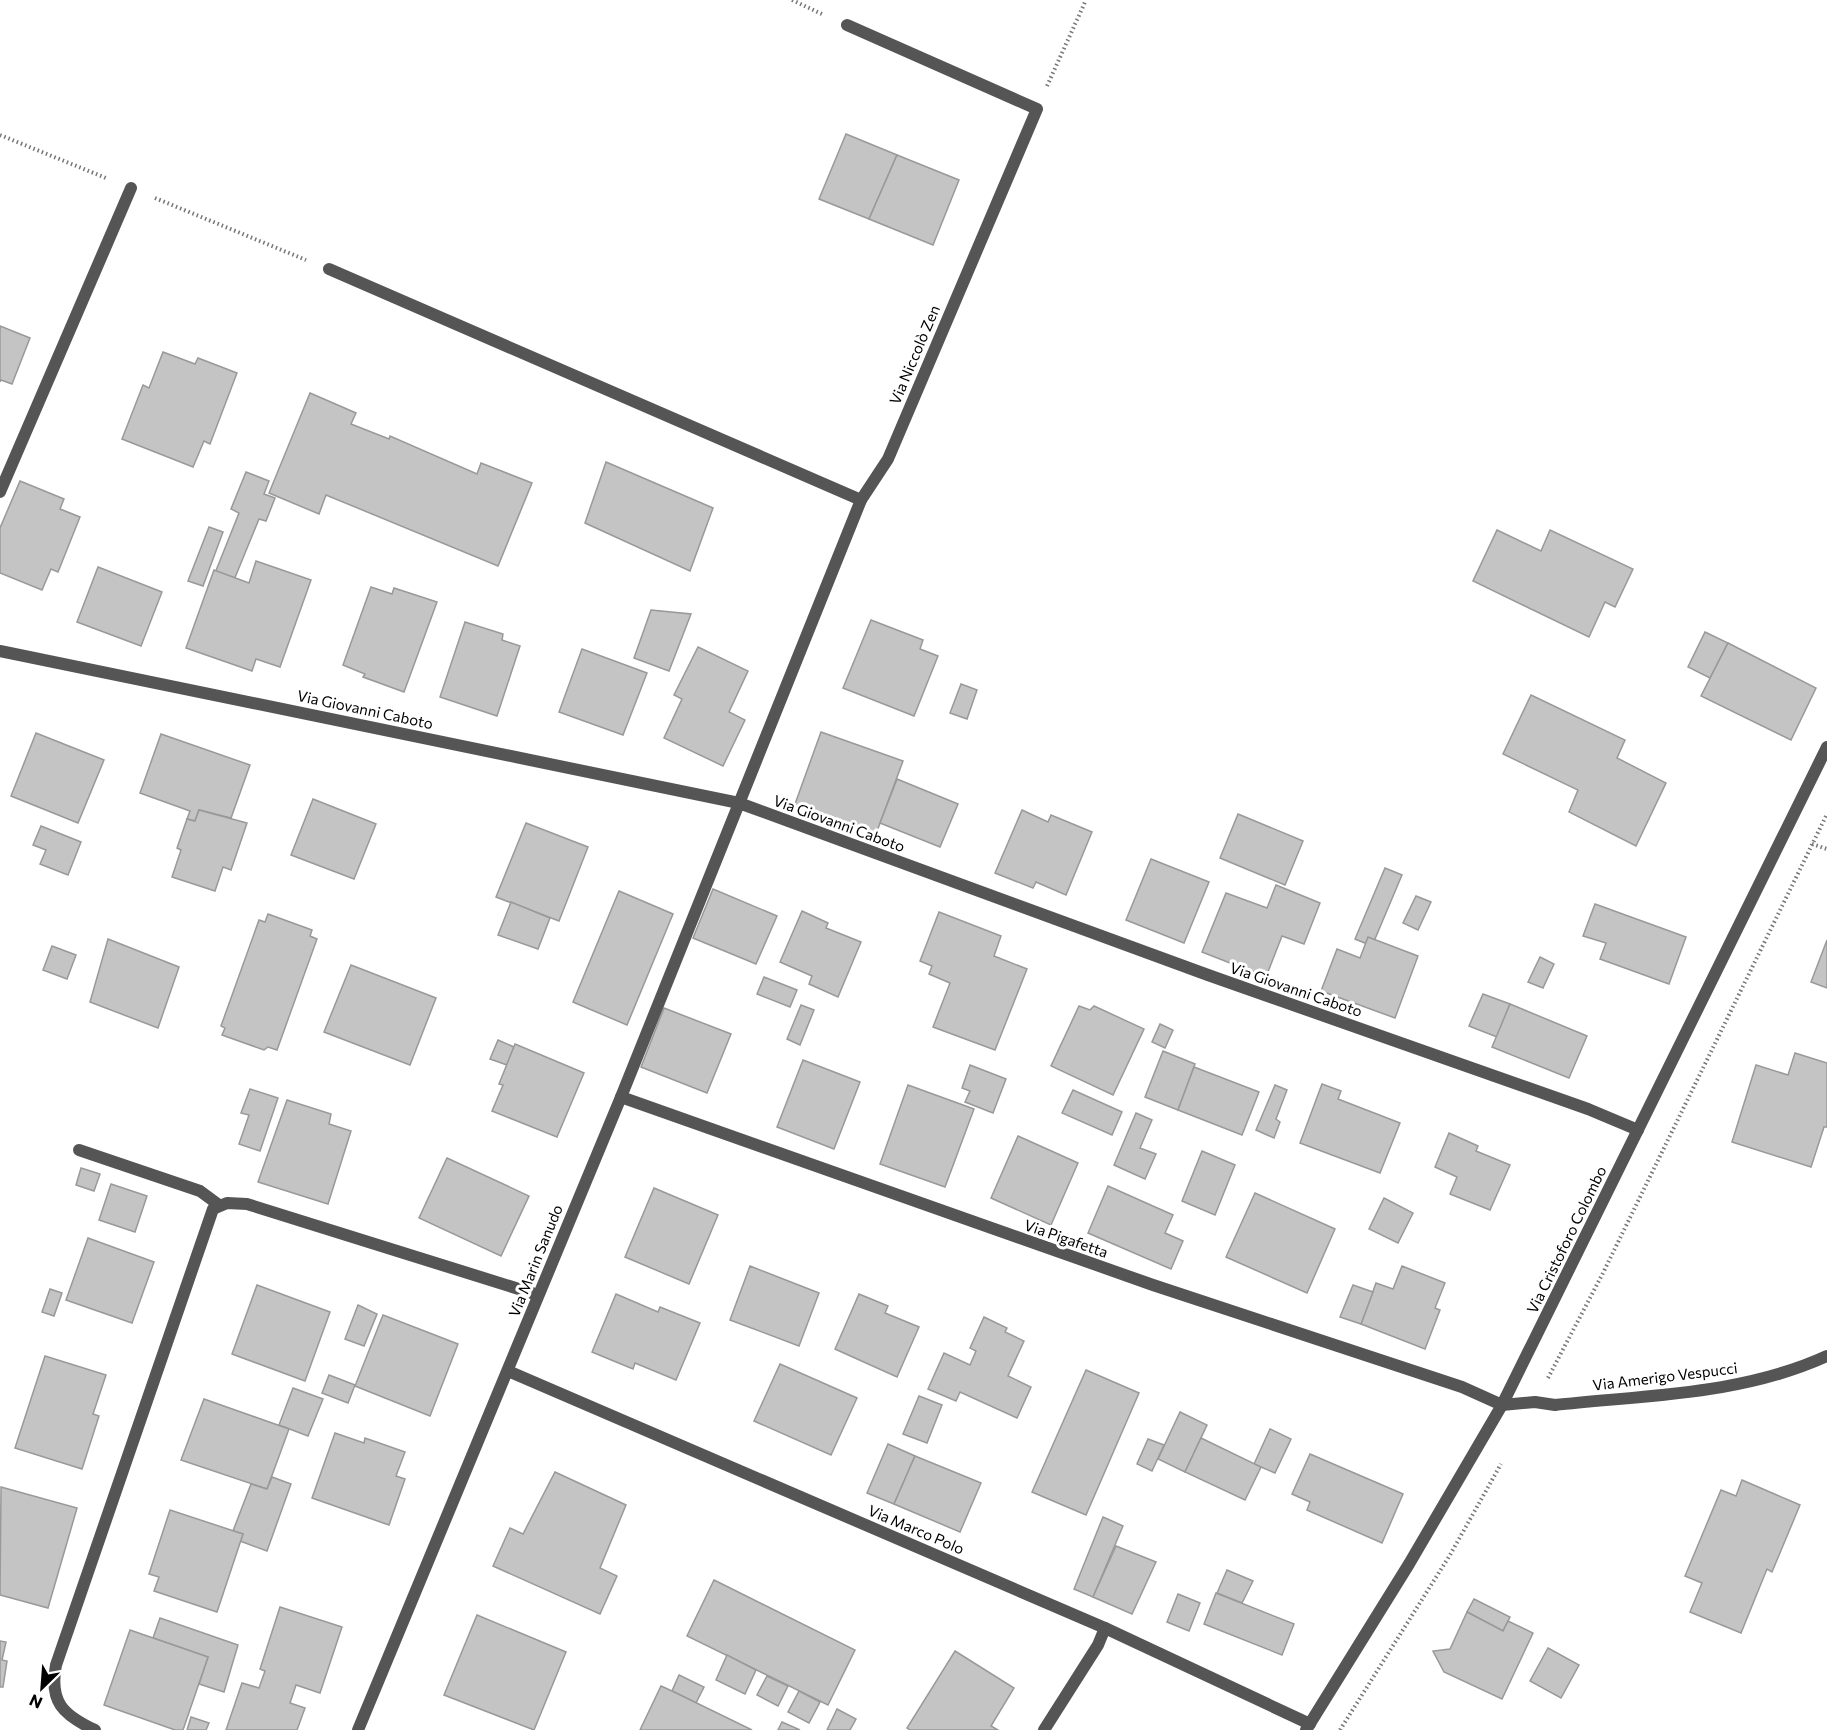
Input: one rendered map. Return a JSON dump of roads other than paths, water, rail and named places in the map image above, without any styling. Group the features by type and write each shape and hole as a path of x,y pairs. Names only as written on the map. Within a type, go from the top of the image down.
{"street":[{"name":"Via Niccolò Zen","path":"739,803 861,500 888,459 1037,109 847,25"},
{"path":"0,492 131,188"},
{"path":"329,269 861,500"},
{"name":"Via Giovanni Caboto","path":"0,651 739,803 1208,975 1566,1101 1638,1130"},
{"name":"Via Cristoforo Colombo","path":"1307,1727 1403,1574 1502,1405 1827,747"},
{"name":"Via Marin Sanudo","path":"358,1730 621,1097 739,803"},
{"name":"Via Pigafetta","path":"621,1097 1131,1278 1462,1387 1502,1405"},
{"path":"79,1150 200,1191 219,1205"},
{"path":"94,1730 64,1711 55,1695 56,1665 205,1226 213,1209 219,1205 237,1202 247,1204 538,1295"},
{"name":"Via Amerigo Vespucci","path":"1502,1405 1535,1402 1555,1405 1728,1386 1786,1373 1827,1356"},
{"name":"Via Marco Polo","path":"508,1371 1105,1628 1307,1727"},
{"path":"1044,1730 1098,1645 1105,1628"}]}
